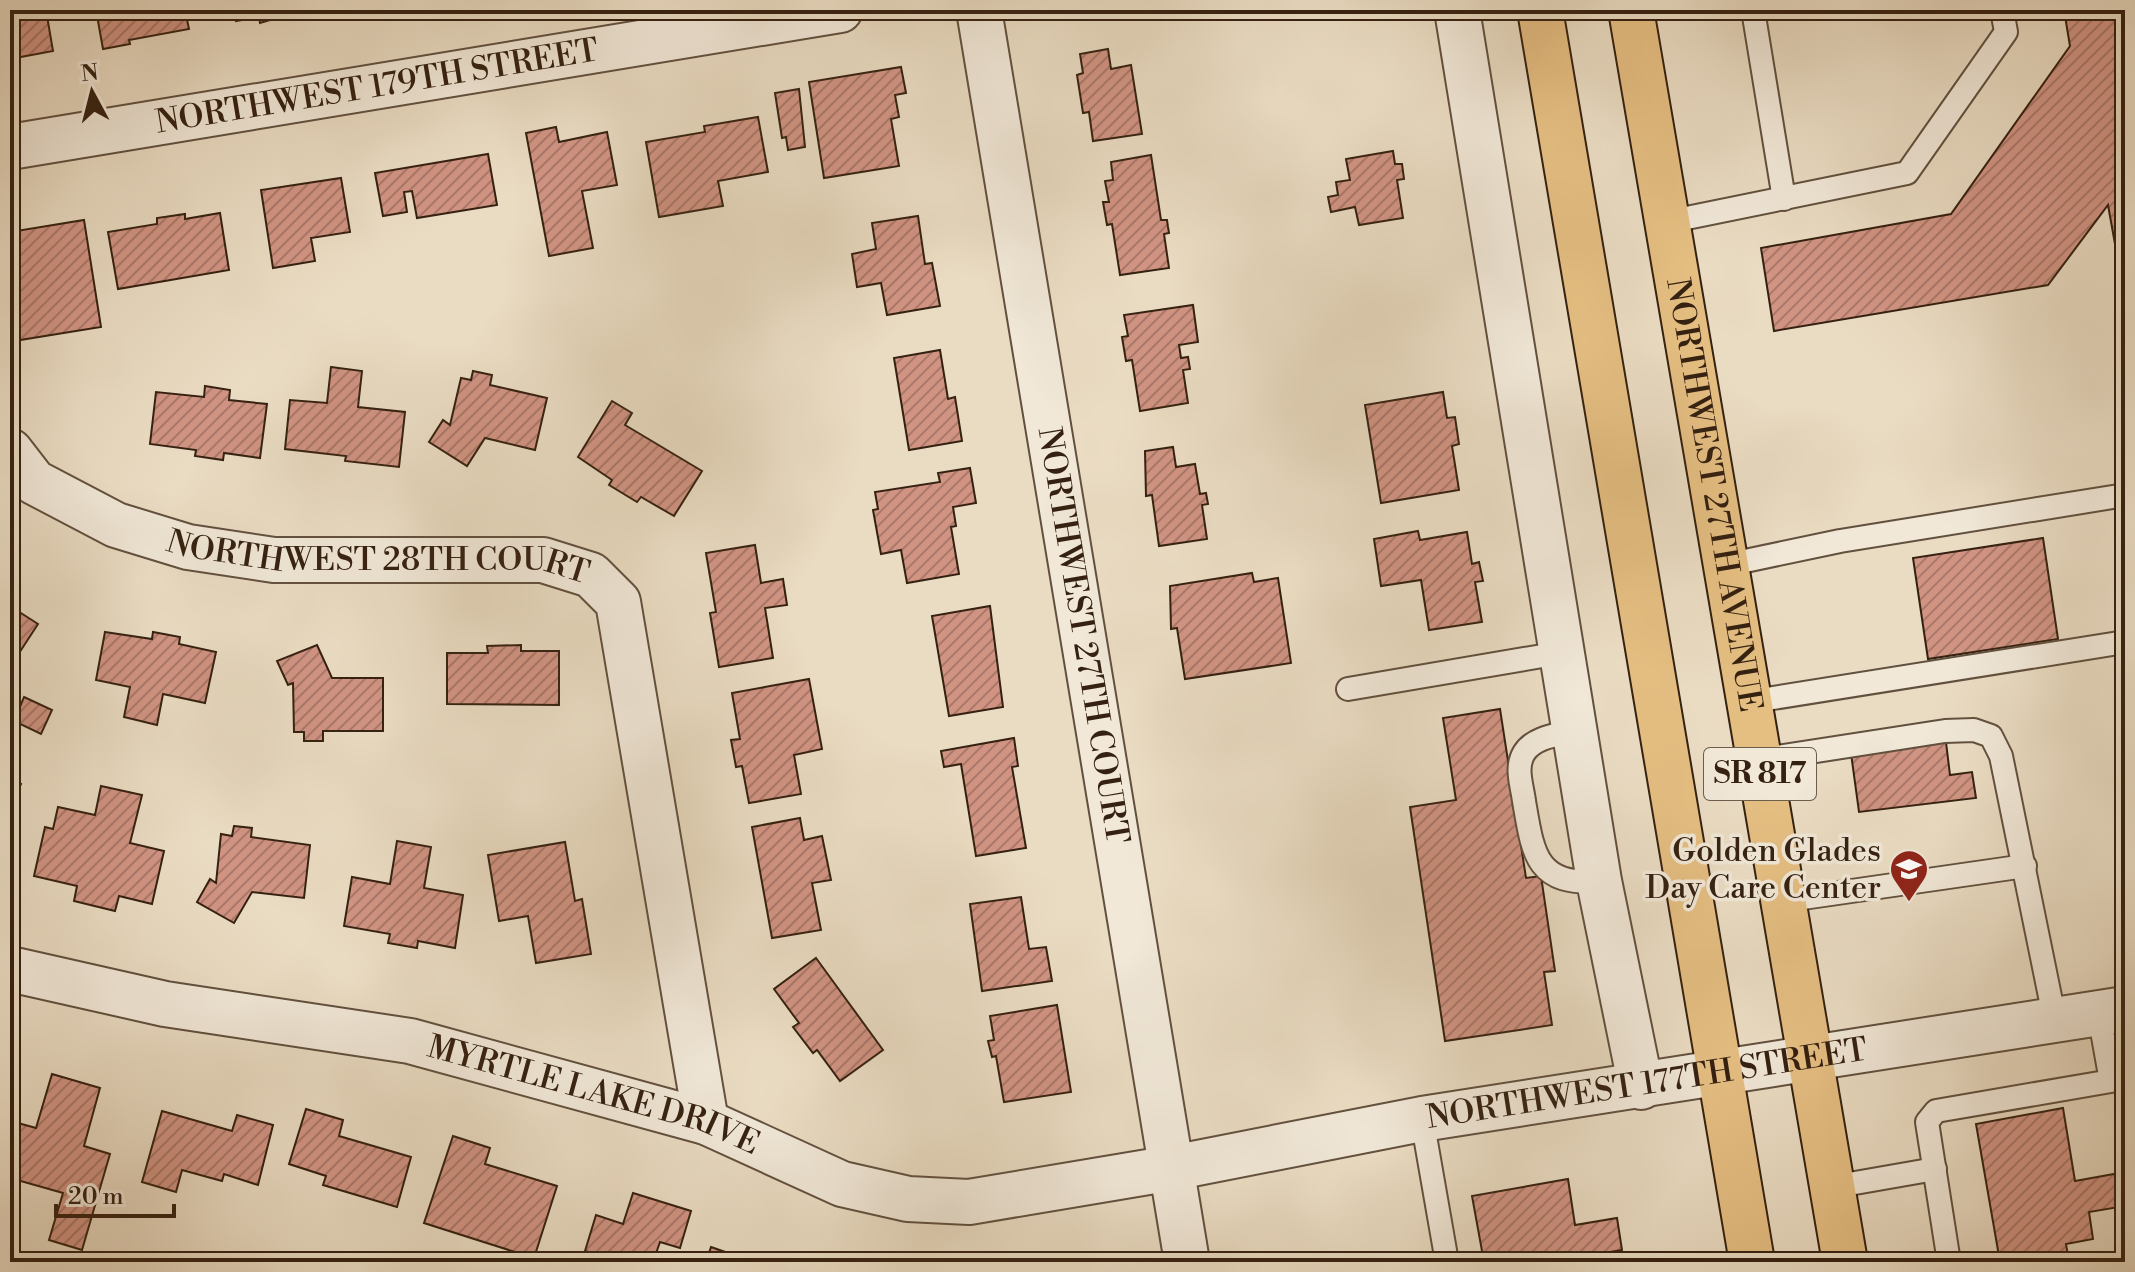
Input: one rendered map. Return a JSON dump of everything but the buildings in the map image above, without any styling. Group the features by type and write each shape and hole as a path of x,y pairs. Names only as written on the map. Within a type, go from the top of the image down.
{"main road":[{"name":"SR 817","path":"1540,10 1752,1262"},
{"name":"NORTHWEST 27TH AVENUE","path":"1629,17 1845,1262"}],"street":[{"name":"NORTHWEST 179TH STREET","path":"10,147 840,10"},
{"name":"NORTHWEST 27TH COURT","path":"979,10 1187,1262"},
{"path":"1457,10 1560,653 1599,881 1641,1087"},
{"name":"NORTHWEST 28TH COURT","path":"10,451 34,482 116,525 188,547 274,560 543,560 591,575 618,602 706,1122"},
{"name":"MYRTLE LAKE DRIVE","path":"10,969 165,1004 410,1041 706,1122 842,1184 908,1199 969,1202 1172,1168"},
{"name":"NORTHWEST 177TH STREET","path":"1172,1168 1422,1119 1809,1061 2112,1011"}],"lane":[{"path":"1753,10 1784,199"},
{"path":"1667,222 1907,173 2006,32 2002,10"},
{"path":"1726,565 1840,541 2125,495"},
{"path":"1748,702 2125,642"},
{"path":"1348,689 1560,653"},
{"path":"1758,760 1945,731 1974,730 1991,736 2001,756 2055,1021"},
{"path":"1574,731 1536,741 1525,752 1519,767 1533,850 1542,866 1561,880 1599,881"},
{"path":"1782,901 2025,866"},
{"path":"1949,1262 1927,1122 1936,1111 2111,1081 2112,1011"},
{"path":"1422,1119 1447,1262"},
{"path":"1832,1187 1935,1169"}],"place":[{"name":"Golden Glades Day Care Center","path":"1909,903"}]}
